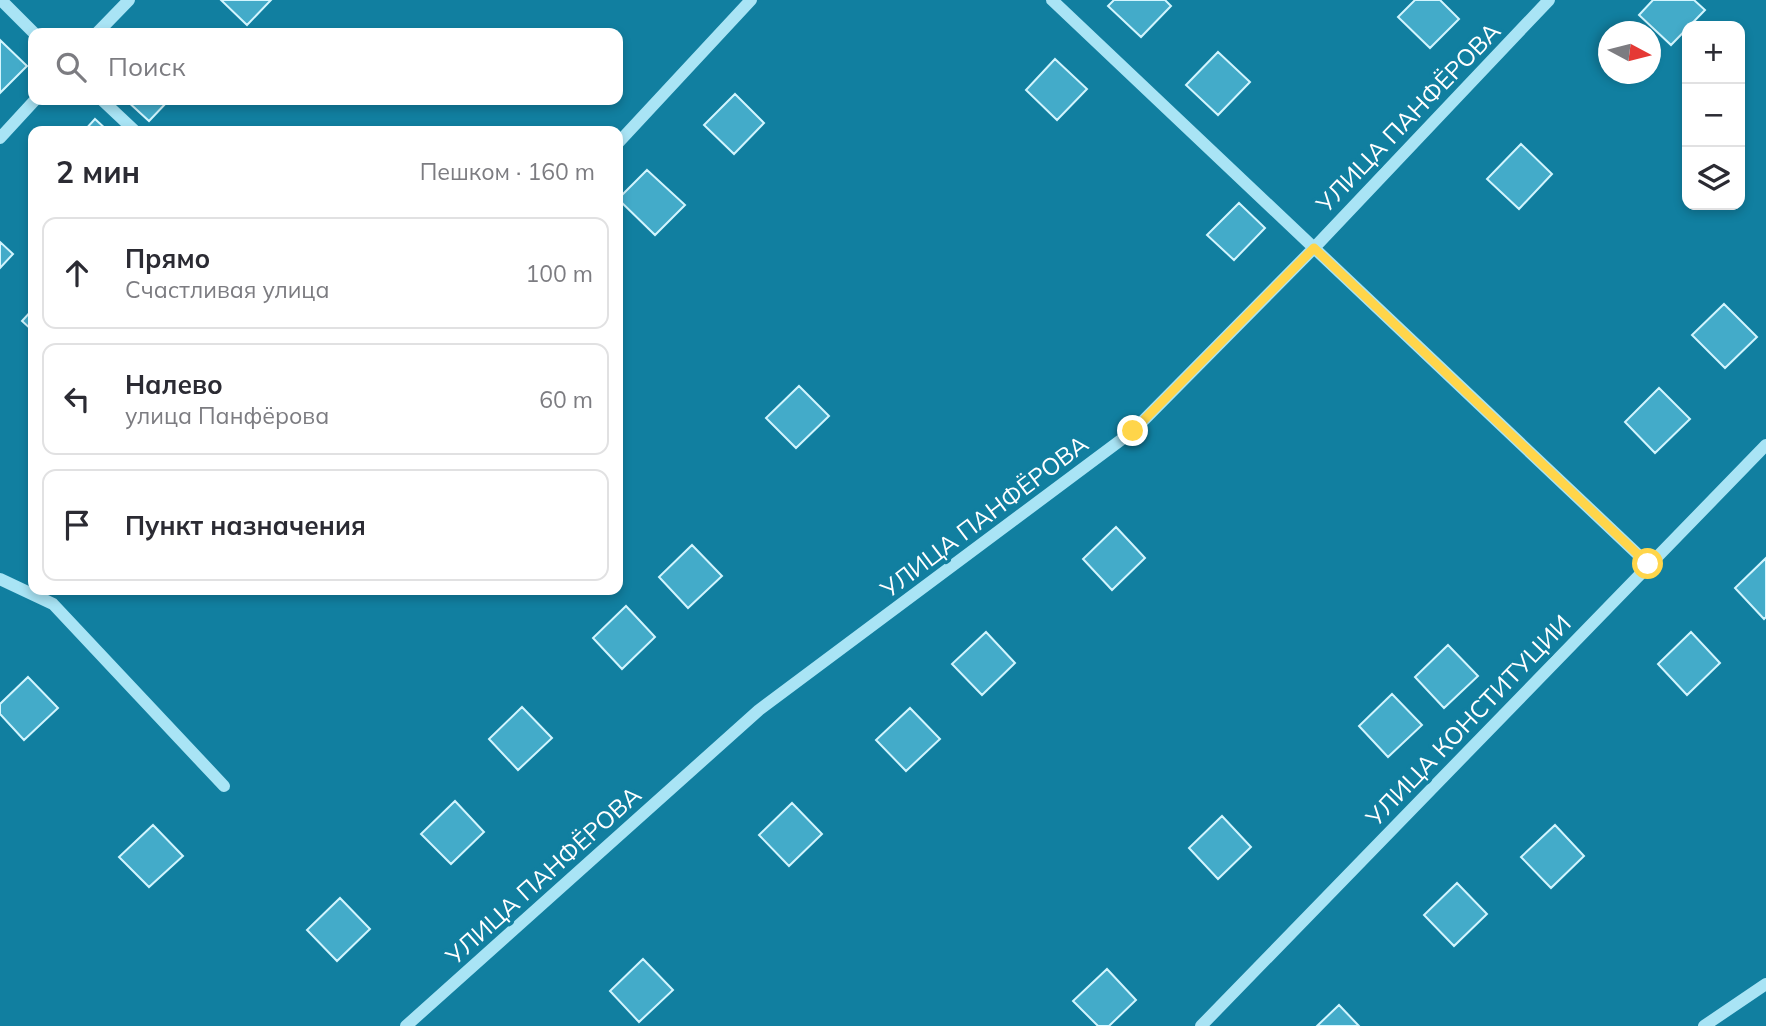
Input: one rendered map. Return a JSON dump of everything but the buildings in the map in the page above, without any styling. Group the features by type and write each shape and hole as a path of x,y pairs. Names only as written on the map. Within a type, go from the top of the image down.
{"street":[{"path":"1,0 29,28"},
{"path":"102,28 129,0"},
{"path":"623,138 751,0"},
{"path":"1052,0 1648,564"},
{"name":"УЛИЦА ПАНФЁРОВА","path":"406,1026 759,710 1133,431 1314,248 1549,0"},
{"path":"0,138 30,105"},
{"path":"107,105 130,126"},
{"name":"УЛИЦА КОНСТИТУЦИИ","path":"1201,1026 1766,445"},
{"path":"0,579 28,592"},
{"path":"34,595 53,604 224,786"},
{"path":"1704,1026 1766,985"}],"route":[{"path":"1133,431 1314,248 1648,564"}]}
